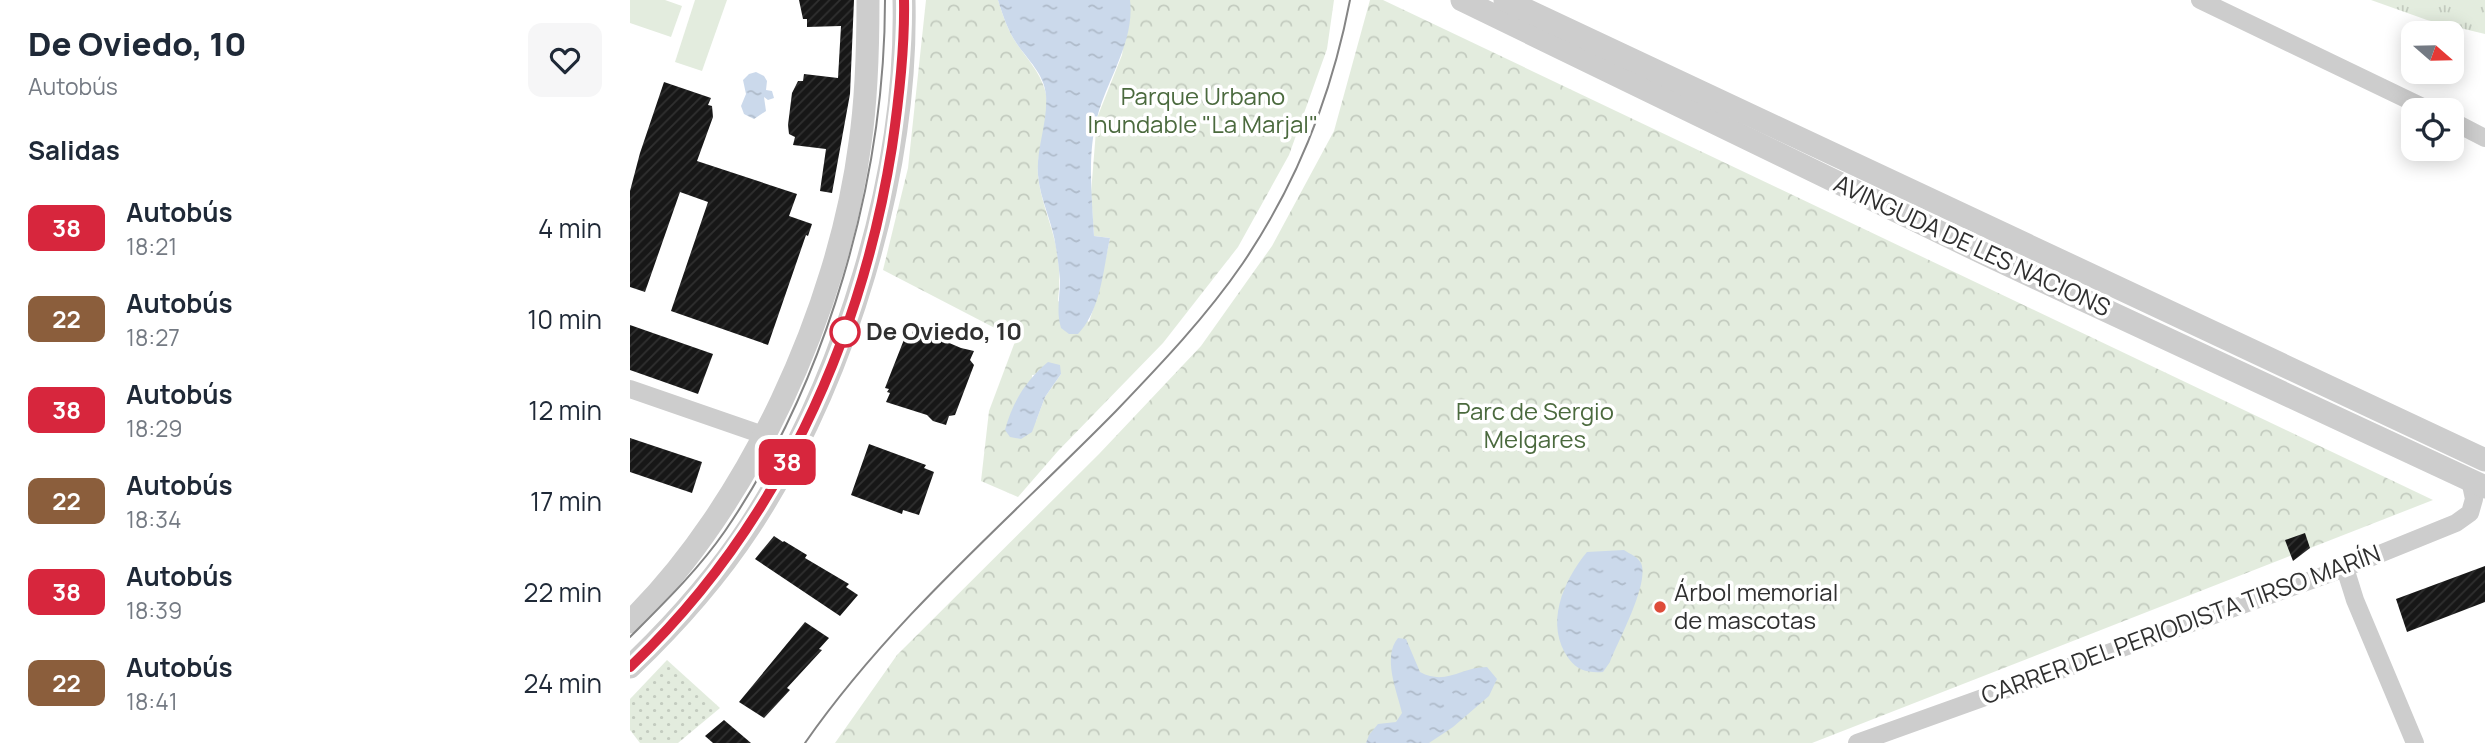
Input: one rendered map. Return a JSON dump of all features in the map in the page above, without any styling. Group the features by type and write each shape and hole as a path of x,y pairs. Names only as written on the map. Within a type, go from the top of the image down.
{"street":[{"path":"630,622 702,540 746,468 802,353 825,292 843,226 860,144 867,68 868,0"},
{"path":"630,667 685,612 749,527 794,449 831,370 861,283 886,185 897,110 904,0"},
{"name":"AVINGUDA DE LES NACIONS","path":"1462,0 1989,256 2477,484"},
{"name":"AVINGUDA DE LES NACIONS","path":"1505,0 2485,460"},
{"path":"2207,2 2403,98"},
{"path":"2464,127 2485,138"},
{"path":"630,389 763,435"},
{"name":"CARRER DEL PERIODISTA TIRSO MARÍN","path":"1857,743 1889,737 2344,568 2456,523 2470,513 2477,484"},
{"path":"2344,568 2415,743"}],"green space":[{"path":"630,0 665,0 682,6 671,37 630,23"},
{"path":"695,0 727,0 702,71 675,62"},
{"name":"Parque Urbano Inundable \"La Marjal\"","path":"926,0 998,0 1011,34 1036,71 1045,90 1047,111 1038,175 1058,257 1058,301 1089,322 1110,238 1094,236 1091,193 1097,118 1122,55 1130,0 1334,0 1327,49 1289,155 1238,247 1163,343 1058,451 1018,497 981,481 989,411 1016,339 883,270 908,168","holes":["1061,374 1045,397 1036,421 1032,375"]},
{"name":"Parc de Sergio Melgares","path":"1370,0 1383,0 2433,500 1812,743 835,743 897,655 1099,454 1201,346 1272,246 1334,131"},
{"path":"2371,0 2485,0 2485,34 2464,29 2464,21 2427,20"},
{"path":"667,660 720,708 678,743 640,743 630,730 630,699"}],"water":[{"path":"998,0 1130,0 1128,31 1101,103 1092,147 1094,236 1110,238 1096,302 1078,334 1069,334 1061,328 1057,256 1039,184 1039,155 1046,105 1045,87 1011,34"},
{"path":"756,72 764,76 767,81 766,90 772,91 774,98 768,100 764,97 766,111 754,119 744,114 741,106 746,94 743,80"},
{"path":"1048,362 1060,365 1061,374 1045,397 1032,432 1021,439 1010,437 1005,430 1016,401 1033,376"},
{"path":"1624,550 1641,563 1643,572 1637,598 1610,662 1603,672 1584,670 1569,659 1558,632 1557,618 1564,590 1587,552"},
{"path":"1398,638 1406,639 1420,672 1429,676 1446,677 1487,667 1497,679 1489,696 1453,727 1429,743 1366,743 1378,724 1396,722 1402,713 1391,664 1393,646"}],"building":[{"path":"799,0 854,0 850,94 832,193 820,191 826,149 793,145 795,137 789,134 788,125 792,93 798,81 803,81 804,74 838,78 841,26 807,27 807,19 803,19"},
{"path":"664,82 711,98 708,105 712,106 713,117 697,161 797,194 789,216 812,224 768,345 671,311 708,202 680,192 645,292 630,287 630,191"},
{"path":"630,325 713,354 698,394 630,370"},
{"path":"914,328 974,351 970,360 974,365 955,415 949,416 946,425 933,421 927,415 886,402 890,393 887,392 889,389 885,388 905,337 911,337"},
{"path":"630,438 702,462 692,493 630,472"},
{"path":"869,444 926,465 924,468 934,472 919,515 903,510 902,514 851,495"},
{"path":"2305,533 2310,548 2293,561 2285,540"},
{"path":"774,536 849,584 846,587 858,595 840,616 755,559"},
{"path":"2485,566 2485,602 2407,632 2396,599"},
{"path":"805,622 829,638 819,649 822,650 787,688 790,690 764,718 739,702"},
{"path":"724,720 751,743 713,743 705,736"}],"tram line":[{"path":"630,637 692,573 725,531 761,473 793,410 820,345 843,277 861,208 874,138 882,68 885,0"},
{"path":"805,743 839,697 914,611 1116,411 1182,340 1229,283 1280,201 1310,137 1333,69 1350,0"}],"bus line":[{"name":"38","path":"630,667 685,612 749,527 794,449 831,370 871,247 886,185 902,61 904,0"}],"place":[{"name":"De Oviedo, 10","path":"845,332"},
{"name":"Árbol memorial de mascotas","path":"1660,607"}]}
